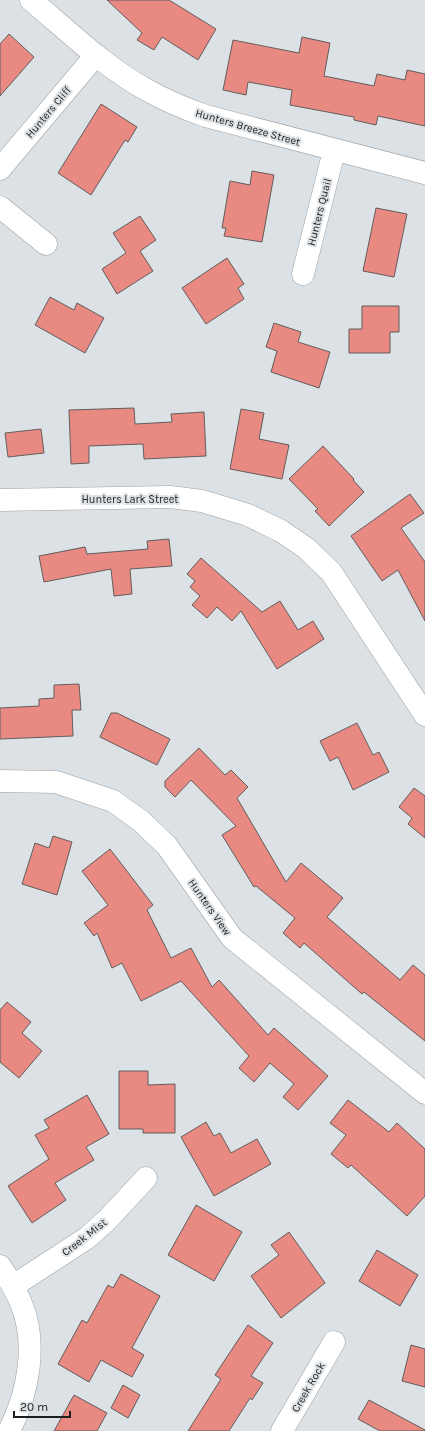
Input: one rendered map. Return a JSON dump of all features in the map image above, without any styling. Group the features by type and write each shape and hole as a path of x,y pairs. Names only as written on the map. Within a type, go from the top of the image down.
{"street":[{"name":"Hunters Breeze Street","path":"31,0 96,55 146,90 177,105 206,116 425,173"},
{"name":"Hunters Cliff","path":"0,169 96,55"},
{"name":"Hunters Quail","path":"303,274 334,150"},
{"path":"0,207 46,244"},
{"name":"Hunters Lark Street","path":"0,500 176,498 202,501 248,515 281,531 306,548 331,572 425,715"},
{"name":"Hunters View","path":"0,781 56,782 113,801 141,821 167,846 232,938 425,1093"},
{"name":"Creek Mist","path":"13,1286 87,1238 107,1220 146,1178"},
{"path":"0,1266 13,1286 22,1305 30,1349 27,1382 18,1414 9,1431"},
{"name":"Creek Rock","path":"282,1431 334,1342"}],"building":[{"path":"107,0 169,0 216,29 198,60 162,37 154,50 137,40 142,33"},
{"path":"9,34 34,57 0,96 0,44"},
{"path":"302,37 330,43 324,76 374,86 377,74 405,80 407,70 425,74 425,126 378,116 376,125 354,120 354,117 290,105 292,90 248,82 246,95 223,90 233,40 299,53"},
{"path":"101,104 137,127 128,142 125,140 91,195 58,173"},
{"path":"252,171 274,175 262,242 224,236 226,228 222,228 230,181 250,185"},
{"path":"376,208 407,214 394,277 363,271"},
{"path":"140,216 156,240 140,251 153,271 117,294 102,269 126,253 113,233"},
{"path":"227,258 244,284 238,288 244,299 206,324 182,288"},
{"path":"50,297 74,310 77,303 104,318 85,353 35,325"},
{"path":"362,306 399,306 399,332 390,332 390,353 349,353 349,329 362,329"},
{"path":"274,323 301,332 298,342 330,352 319,388 271,372 277,351 266,347"},
{"path":"134,408 135,424 172,422 171,414 204,412 206,456 144,459 143,444 89,446 89,463 71,464 69,410"},
{"path":"241,409 264,413 259,439 289,445 282,479 230,469"},
{"path":"41,429 44,453 8,457 5,433"},
{"path":"323,446 364,492 329,526 315,511 318,509 289,479"},
{"path":"410,494 424,513 401,528 425,562 425,621 398,570 382,581 351,536"},
{"path":"169,539 172,566 130,569 132,594 114,596 111,569 44,582 39,556 85,547 87,554 148,549 147,541"},
{"path":"201,558 262,612 280,601 298,630 313,621 324,639 277,669 241,611 232,621 217,607 207,618 192,605 200,596 190,587 195,581 187,574"},
{"path":"79,684 81,710 72,710 73,736 0,739 0,708 39,706 39,699 54,698 54,685"},
{"path":"111,713 117,713 170,739 157,765 100,737"},
{"path":"357,723 373,755 379,752 389,772 353,790 338,757 330,761 320,741"},
{"path":"199,748 225,775 231,770 248,787 237,798 286,882 301,863 343,898 327,917 400,980 413,965 425,975 425,1041 364,992 362,994 304,943 300,948 283,933 295,918 256,886 254,887 222,835 236,826 191,780 175,797 165,787 165,781"},
{"path":"414,788 425,796 425,838 408,824 412,818 399,807"},
{"path":"53,836 72,842 57,895 22,884 35,843 49,848"},
{"path":"110,849 153,905 147,910 171,958 191,948 212,987 219,980 268,1035 274,1028 328,1076 298,1110 283,1097 294,1084 270,1063 254,1082 239,1068 249,1056 181,981 141,1001 122,963 112,968 97,933 94,936 84,923 108,905 82,871"},
{"path":"7,1002 31,1022 22,1033 42,1051 19,1078 0,1062 0,1010"},
{"path":"119,1071 148,1071 148,1085 175,1084 175,1133 143,1133 143,1129 119,1129"},
{"path":"87,1095 109,1134 86,1147 94,1160 55,1183 66,1200 32,1223 8,1186 49,1159 35,1135 49,1128 44,1120"},
{"path":"348,1100 389,1132 397,1123 425,1149 425,1196 407,1216 351,1165 348,1168 331,1154 346,1135 330,1123"},
{"path":"206,1122 214,1136 220,1133 231,1153 257,1139 271,1164 214,1196 181,1137"},
{"path":"196,1205 242,1232 214,1281 168,1255"},
{"path":"289,1232 325,1283 281,1318 251,1276 279,1255 271,1245"},
{"path":"377,1250 418,1275 400,1306 359,1281"},
{"path":"121,1274 160,1296 132,1348 144,1355 132,1377 101,1360 89,1382 58,1364 82,1320 87,1323 108,1285 113,1288"},
{"path":"248,1325 273,1343 251,1376 263,1383 252,1400 250,1398 229,1431 188,1431 221,1379 215,1375"},
{"path":"411,1345 425,1349 425,1387 402,1381"},
{"path":"123,1385 140,1395 128,1418 111,1408"},
{"path":"74,1395 107,1413 97,1431 54,1431"},
{"path":"369,1400 425,1431 380,1431 358,1419"}]}
